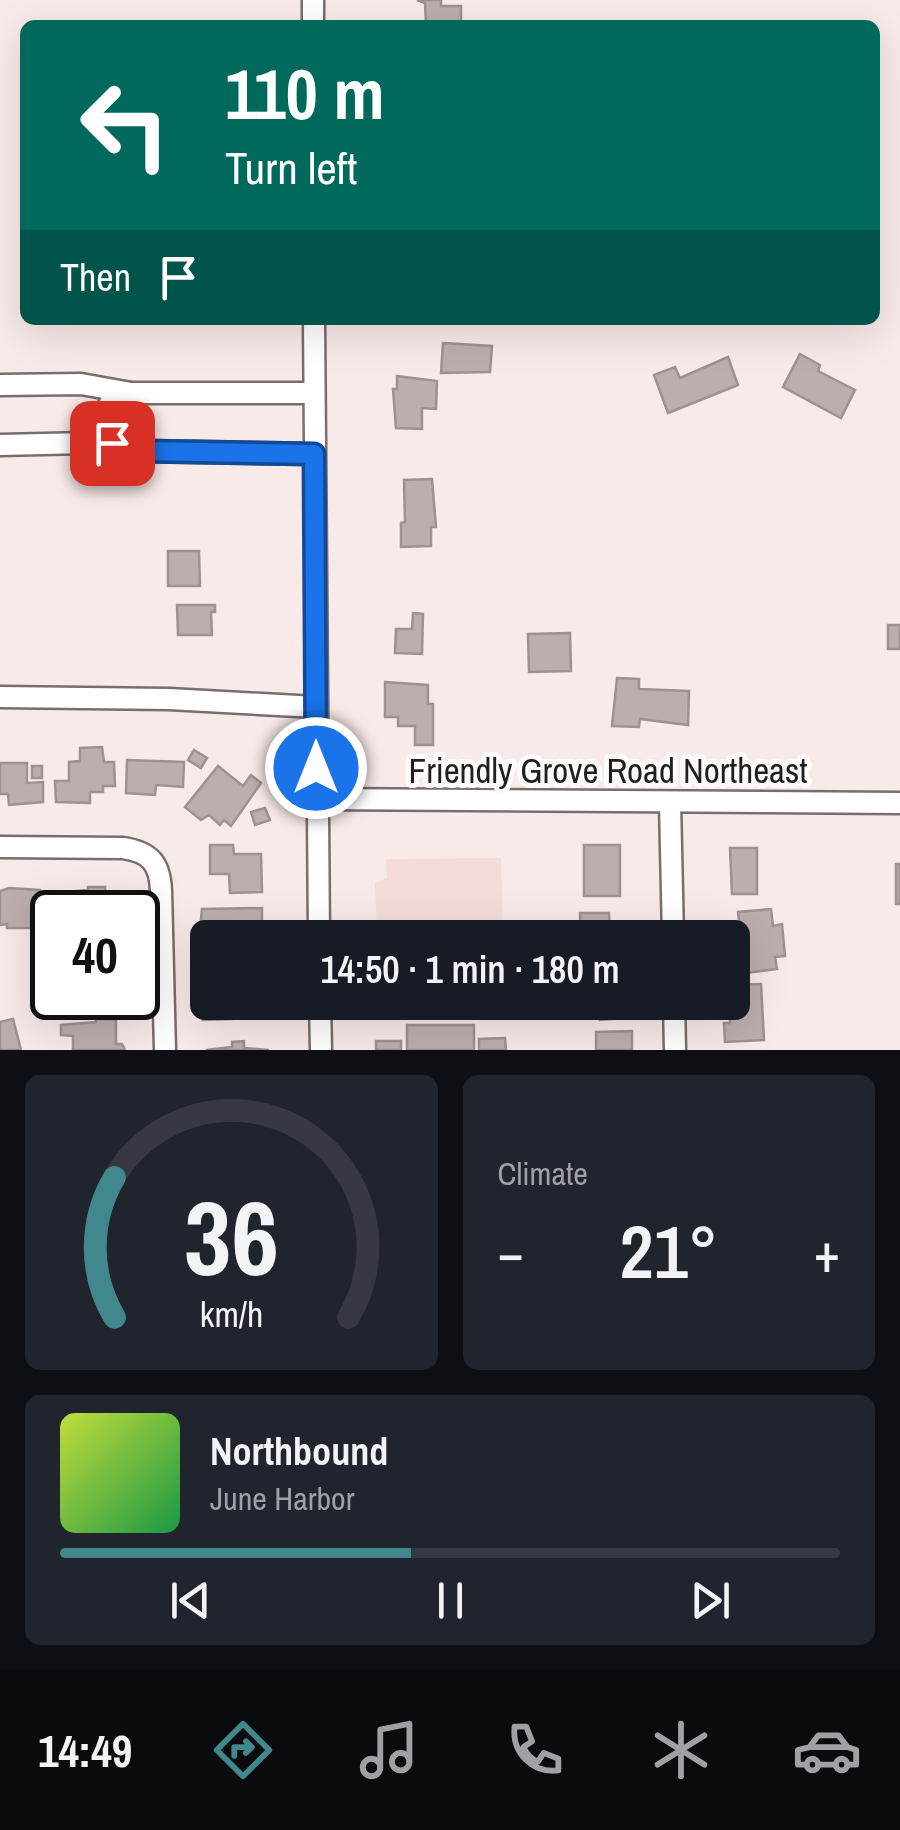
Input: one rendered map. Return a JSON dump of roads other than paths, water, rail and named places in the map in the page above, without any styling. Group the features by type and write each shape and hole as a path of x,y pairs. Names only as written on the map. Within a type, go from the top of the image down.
{"street":[{"path":"302,325 314,349"},
{"path":"314,325 318,920"},
{"path":"0,385 81,384 131,394 314,393"},
{"path":"123,448 106,437 102,420 110,403 131,394"},
{"path":"0,445 86,443 142,451 314,454"},
{"path":"0,697 169,699 316,707"},
{"name":"Friendly Grove Road Northeast","path":"316,799 900,803"},
{"path":"670,802 673,920"},
{"path":"0,846 123,848 139,850 153,858 162,890 165,1050"},
{"path":"320,1020 321,1050"},
{"path":"674,1020 675,1050"}]}
